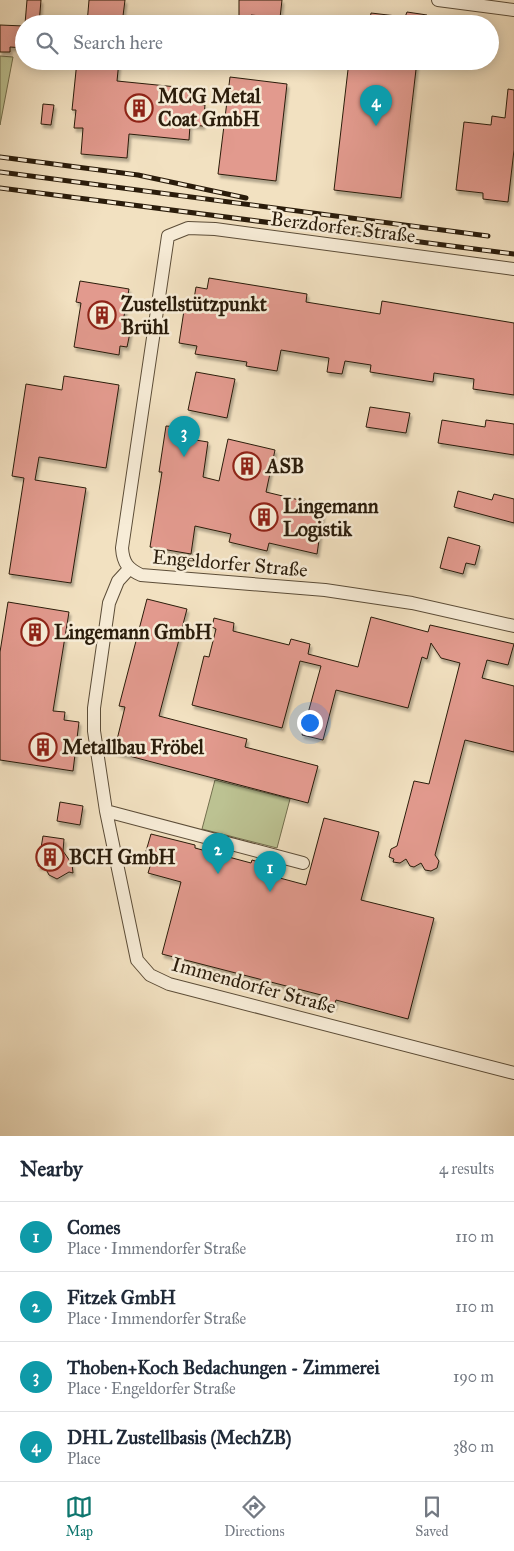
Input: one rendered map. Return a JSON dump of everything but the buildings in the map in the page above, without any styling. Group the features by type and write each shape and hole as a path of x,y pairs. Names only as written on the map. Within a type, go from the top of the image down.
{"street":[{"path":"438,0 514,10"},
{"name":"Berzdorfer Straße","path":"168,236 188,228 215,229 514,269"},
{"name":"Engeldorfer Straße","path":"168,236 122,548 123,559 129,570 141,575 324,590 412,603 514,626"},
{"name":"Immendorfer Straße","path":"129,570 118,581 109,603 94,708 94,731 106,811 137,960 150,975 168,984 514,1073"},
{"path":"106,811 303,863"}],"green space":[{"path":"0,56 13,57 0,125"},
{"path":"215,780 290,799 277,848 202,829"}],"railway":[{"path":"0,157 138,175 246,198"},
{"path":"0,172 488,236"},
{"path":"0,188 514,254"}],"place":[{"name":"MCG Metal Coat GmbH","path":"139,108"},
{"name":"DHL Zustellbasis (MechZB)","path":"376,126"},
{"name":"Zustellstützpunkt Brühl","path":"102,315"},
{"name":"Thoben+Koch Bedachungen - Zimmerei","path":"184,457"},
{"name":"ASB","path":"247,466"},
{"name":"Lingemann Logistik","path":"264,517"},
{"name":"Lingemann GmbH","path":"35,632"},
{"name":"Metallbau Fröbel","path":"43,747"},
{"name":"BCH GmbH","path":"50,857"},
{"name":"Fitzek GmbH","path":"218,874"},
{"name":"Comes","path":"270,892"}]}
